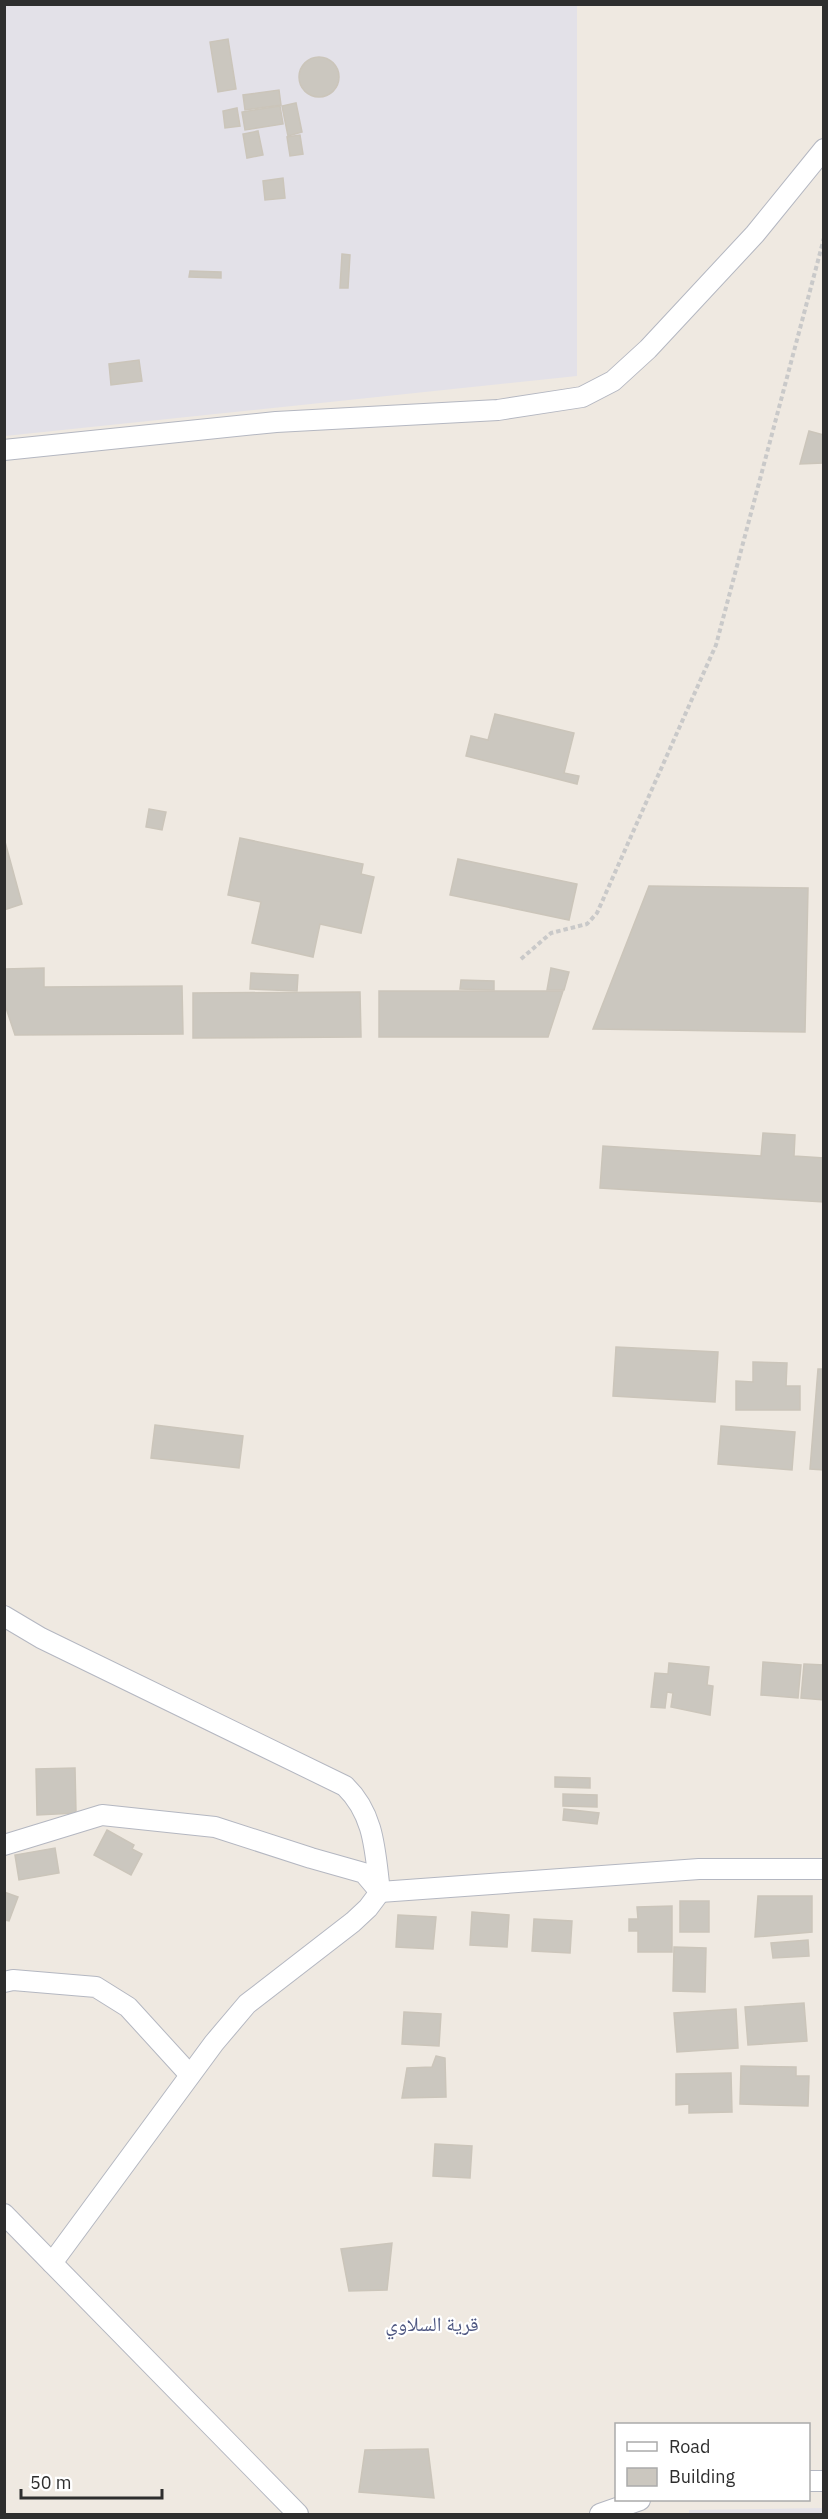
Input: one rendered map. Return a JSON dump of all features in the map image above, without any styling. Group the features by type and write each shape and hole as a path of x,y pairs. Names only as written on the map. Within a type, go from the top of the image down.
{"street":[{"path":"4,450 276,422 498,410 582,397 613,381 648,349 755,234 824,149"},
{"path":"4,1616 41,1638 345,1786 356,1797 371,1827 380,1892 353,1922 246,2004 190,2075 52,2263"},
{"path":"4,1845 102,1815 215,1827 364,1873 380,1892"},
{"path":"380,1892 699,1869 824,1869"},
{"path":"4,1982 13,1980 96,1987 128,2007 190,2075"},
{"path":"4,2214 298,2514"},
{"path":"600,2514 633,2506"}],"path":[{"path":"522,959 551,933 587,924 597,913 716,645 824,238"}],"shaded area":[{"path":"4,5 577,5 577,376 5,436"},
{"path":"823,2508 823,2514 689,2514 689,2510"}],"building":[{"path":"228,39 236,89 218,92 210,42"},
{"path":"319,57 327,58 333,63 338,69 338,85 333,91 327,96 319,97 311,96 305,91 300,85 299,77 300,69 305,63 311,58"},
{"path":"279,90 281,105 245,110 243,95"},
{"path":"296,103 302,132 288,136 282,106"},
{"path":"280,106 283,124 245,130 242,112"},
{"path":"237,108 240,126 225,128 223,111"},
{"path":"258,131 263,155 247,158 243,134"},
{"path":"300,135 303,154 290,156 287,137"},
{"path":"283,178 285,198 265,200 263,181"},
{"path":"342,254 350,255 348,288 340,288"},
{"path":"190,271 221,272 221,278 189,277"},
{"path":"139,360 142,381 111,385 109,364"},
{"path":"809,431 824,435 823,463 800,464"},
{"path":"495,714 574,733 564,773 579,776 577,784 466,756 471,736 488,740"},
{"path":"149,809 166,812 162,830 146,827"},
{"path":"4,838 22,904 4,910"},
{"path":"240,838 363,864 361,874 374,877 361,933 320,924 313,957 252,943 261,902 228,895"},
{"path":"458,859 577,884 569,920 450,895"},
{"path":"649,886 808,888 805,1032 593,1029"},
{"path":"44,968 44,987 182,986 183,1034 15,1035 4,1002 4,969"},
{"path":"551,968 569,972 564,990 547,990"},
{"path":"251,973 298,975 297,991 250,989"},
{"path":"461,980 494,981 494,990 460,989"},
{"path":"379,991 563,991 548,1037 379,1037"},
{"path":"360,992 361,1037 193,1038 193,993"},
{"path":"763,1133 795,1135 794,1156 824,1158 824,1202 600,1188 603,1146 761,1156"},
{"path":"616,1347 718,1352 715,1402 613,1396"},
{"path":"753,1362 787,1363 786,1386 800,1386 800,1410 736,1410 736,1381 753,1382"},
{"path":"818,1369 824,1369 824,1470 810,1469"},
{"path":"155,1425 243,1436 239,1468 151,1458"},
{"path":"721,1426 795,1432 792,1470 718,1464"},
{"path":"763,1662 801,1665 798,1698 761,1695"},
{"path":"669,1663 709,1667 707,1685 713,1686 710,1715 671,1707 673,1693 667,1692 665,1708 651,1707 655,1673 668,1674"},
{"path":"804,1664 824,1665 824,1700 801,1698"},
{"path":"75,1768 76,1813 37,1815 36,1769"},
{"path":"555,1777 590,1778 590,1788 555,1787"},
{"path":"563,1794 597,1795 597,1807 563,1806"},
{"path":"564,1809 599,1813 597,1824 563,1820"},
{"path":"107,1830 134,1845 132,1849 142,1854 131,1875 94,1855"},
{"path":"55,1848 59,1873 19,1880 15,1855"},
{"path":"4,1892 18,1897 9,1921 4,1920"},
{"path":"758,1896 812,1896 812,1932 755,1937"},
{"path":"680,1901 709,1901 709,1932 680,1932"},
{"path":"672,1906 672,1952 638,1952 638,1931 629,1931 629,1919 638,1919 637,1907"},
{"path":"472,1912 509,1915 507,1947 470,1945"},
{"path":"398,1915 436,1917 433,1949 396,1947"},
{"path":"534,1919 572,1921 570,1953 532,1951"},
{"path":"808,1940 809,1956 773,1958 771,1943"},
{"path":"674,1947 706,1948 705,1992 673,1991"},
{"path":"804,2003 807,2041 748,2045 745,2007"},
{"path":"736,2009 738,2048 677,2052 674,2013"},
{"path":"404,2012 441,2014 439,2046 402,2044"},
{"path":"436,2056 445,2058 446,2097 402,2098 407,2068 432,2067"},
{"path":"741,2066 796,2067 796,2076 809,2076 808,2106 740,2104"},
{"path":"731,2073 732,2112 689,2113 689,2104 676,2105 676,2074"},
{"path":"435,2144 472,2146 470,2178 433,2176"},
{"path":"392,2243 387,2290 349,2291 341,2249"},
{"path":"428,2449 434,2498 359,2492 365,2450"}],"district":[{"name":"قرية السلاوي","path":"432,2324"}]}
